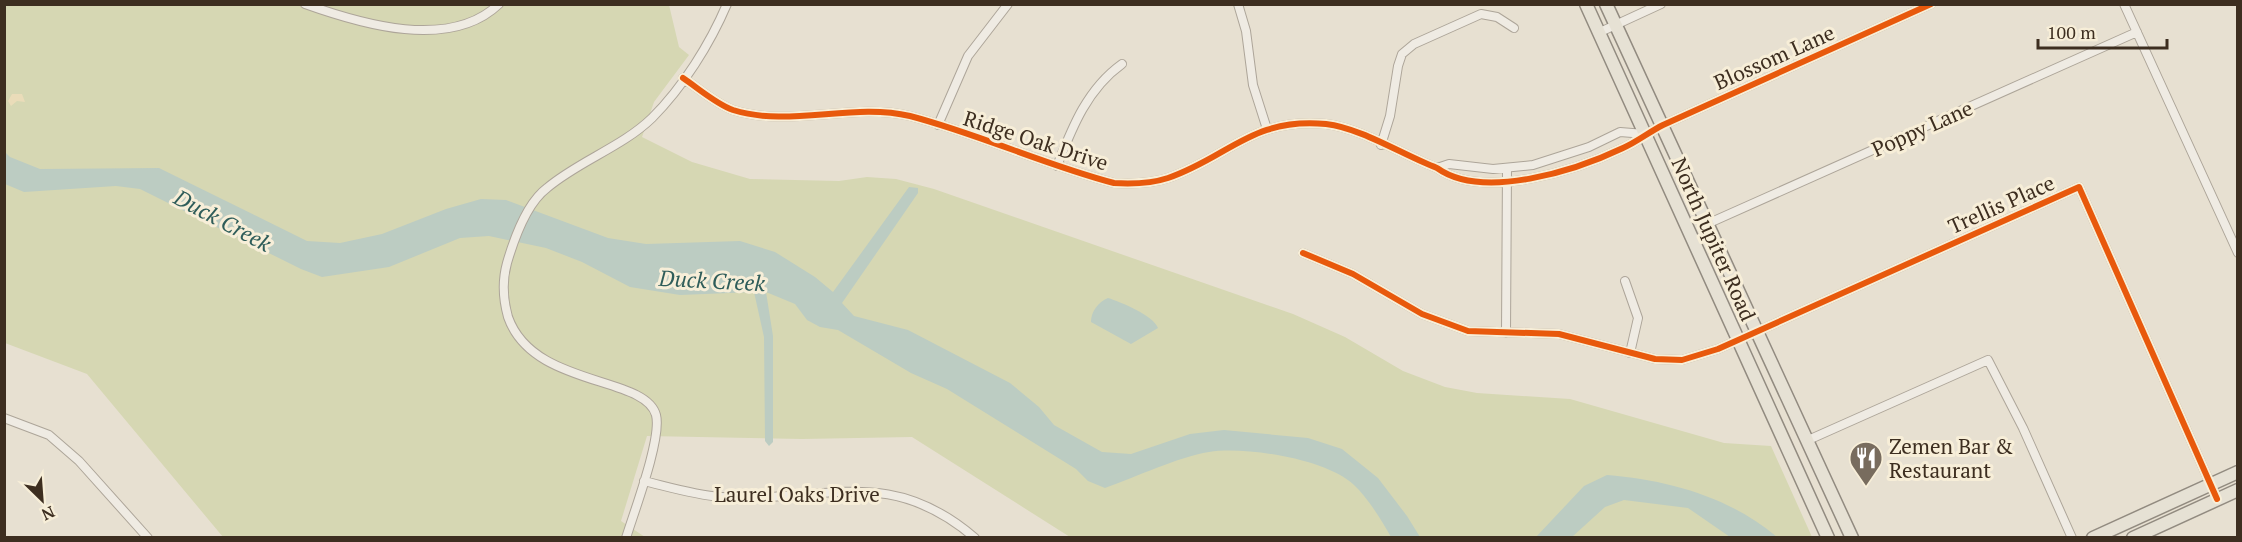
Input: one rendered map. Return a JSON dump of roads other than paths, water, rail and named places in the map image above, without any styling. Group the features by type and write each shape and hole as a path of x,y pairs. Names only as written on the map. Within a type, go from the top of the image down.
{"main road":[{"name":"North Jupiter Road","path":"1586,4 1828,537"},
{"name":"North Jupiter Road","path":"1606,4 1852,537"},
{"path":"1802,478 1820,471"},
{"path":"2093,537 2238,472"},
{"path":"2133,537 2238,490"}],"street":[{"path":"305,4 383,27 417,31 466,25 499,4"},
{"path":"626,537 644,481 657,426 656,413 644,400 546,362 528,350 515,335 506,310 504,277 511,253 533,203 545,188 626,138 652,117 715,33 727,4"},
{"path":"938,125 968,56 1008,4"},
{"path":"1238,4 1246,30 1252,85 1267,129"},
{"path":"1598,33 1661,4"},
{"name":"Blossom Lane","path":"1645,134 1931,4"},
{"path":"2124,4 2238,253"},
{"path":"1381,145 1390,116 1402,54 1414,44 1481,15 1497,17 1514,28"},
{"name":"Poppy Lane","path":"1707,225 2137,32"},
{"path":"1057,166 1078,112 1111,72 1122,64"},
{"name":"Ridge Oak Drive","path":"683,78 730,109 748,114 884,112 908,116 1114,183 1141,184 1167,179 1191,169 1233,143 1267,129 1289,124 1327,124 1354,132 1437,168 1446,175 1471,180 1507,181 1535,177 1591,161 1626,147 1645,134"},
{"name":"Ridge Oak Drive","path":"1437,168 1449,164 1473,168 1533,165 1564,156 1620,132 1645,134"},
{"path":"1506,333 1507,168"},
{"name":"Trellis Place","path":"1756,332 2079,187 2217,499"},
{"path":"1303,253 1353,274 1441,323 1468,331 1558,334 1655,359 1682,360 1718,349 1756,332"},
{"path":"1625,280 1638,318 1630,353"},
{"path":"1806,441 1988,360 2023,428 2072,537"},
{"path":"4,418 49,435 79,461 148,537"},
{"name":"Laurel Oaks Drive","path":"644,481 720,497 768,497 853,490 897,496 922,503 975,537"}],"water":[{"name":"Duck Creek","path":"4,151 10,157 40,169 159,168 307,241 340,243 382,234 446,209 481,199 506,200 608,238 646,244 740,241 775,252 815,277 833,292 909,187 918,188 918,193 842,303 854,316 908,330 1010,383 1039,407 1054,425 1102,452 1131,454 1190,434 1224,430 1308,438 1342,449 1378,478 1420,537 1391,537 1379,517 1354,485 1325,468 1285,456 1243,451 1209,452 1171,463 1105,488 1088,481 1076,469 947,389 911,373 838,330 820,327 807,320 795,304 766,292 773,336 773,442 769,446 765,441 764,337 754,292 680,295 630,287 582,262 546,248 489,236 460,238 389,267 322,277 301,269 140,189 116,186 24,192 5,184"},
{"path":"1108,298 1144,314 1158,328 1131,344 1091,322 1096,308"},
{"path":"1607,475 1675,486 1719,501 1759,523 1777,537 1730,537 1688,508 1624,500 1605,507 1572,537 1536,537 1584,486"}],"place":[{"name":"Zemen Bar & Restaurant","path":"1866,487"}]}
